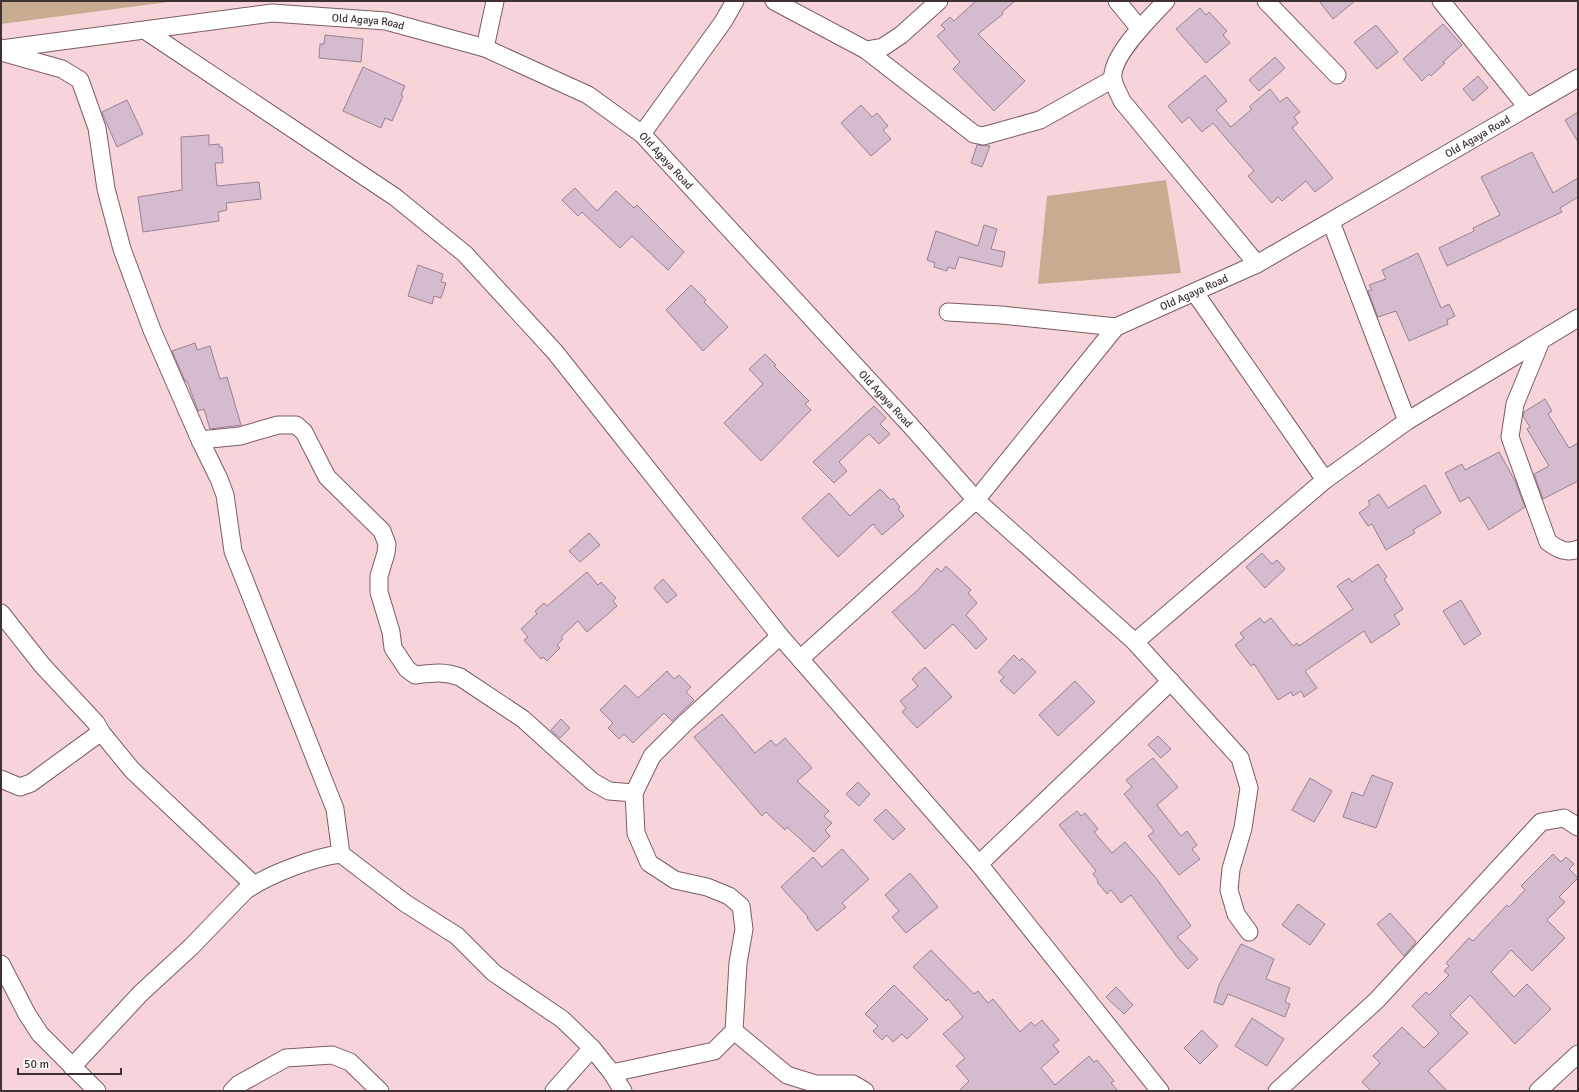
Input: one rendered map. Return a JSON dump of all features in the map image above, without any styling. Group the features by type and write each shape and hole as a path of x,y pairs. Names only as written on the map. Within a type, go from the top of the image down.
{"street":[{"path":"485,48 495,1"},
{"path":"642,134 723,22 735,1"},
{"path":"774,1 866,50 974,134 983,136 1040,120 1113,79"},
{"path":"866,50 882,47 901,35 939,1"},
{"path":"1117,1 1140,28"},
{"path":"1166,1 1140,28 1116,62 1113,79 1122,101 1257,264"},
{"path":"1266,1 1337,75"},
{"path":"1441,1 1527,107"},
{"name":"Old Agaya Road","path":"1,50 146,31 274,7 386,21 485,48 588,95 642,134 910,425 976,500 1116,327 1257,264 1578,78"},
{"path":"146,31 394,197 465,254 555,352 780,636 979,864 1160,1091"},
{"path":"1,50 62,69 80,80 97,128 106,189 122,250 152,330 200,440 226,495 233,551 245,584 302,721 334,808 341,854 405,904 457,936 494,973 562,1020 592,1048 612,1073 623,1091"},
{"path":"1331,222 1407,421"},
{"path":"1195,293 1325,480"},
{"path":"948,312 1001,315 1116,327"},
{"path":"1135,642 1325,480 1407,421 1578,318"},
{"path":"1541,340 1515,404 1510,437 1548,542 1561,551 1572,551 1578,549"},
{"path":"200,440 240,436 278,425 296,425 304,432 327,477 382,531 387,544 386,553 379,576 379,592 391,632 393,648 407,669 415,675 437,672 449,673 460,677 523,719 593,782 609,791 634,793"},
{"path":"800,659 976,500 1135,642 1240,758 1249,788 1243,828 1231,869 1229,890 1236,914 1249,932"},
{"path":"1,613 42,665 96,723 101,732 132,770 254,885"},
{"path":"612,1073 714,1051 734,1031 738,963 744,930 741,906 729,896 706,887 675,880 649,863 636,833 634,793 652,756 690,718 780,636"},
{"path":"979,864 1171,681"},
{"path":"1,779 20,787 31,783 101,732"},
{"path":"1277,1091 1377,1000 1541,822 1564,818 1578,827"},
{"path":"72,1067 141,993 191,947 226,909 254,885 277,874 327,856 341,854"},
{"path":"1,964 27,1014 40,1034 97,1091"},
{"path":"734,1031 787,1075 816,1084 853,1084 865,1091"},
{"path":"554,1091 592,1048"},
{"path":"1538,1091 1578,1054"},
{"path":"232,1091 239,1084 286,1058 332,1055 350,1062 380,1091"}],"shaded area":[{"path":"1,1 167,1 168,2 1,24"},
{"path":"1166,180 1181,273 1038,284 1047,196"}],"building":[{"path":"976,1 1015,1 1002,12 1003,14 978,34 1025,81 994,111 953,69 960,62 937,36 945,29 941,25 950,17 954,21"},
{"path":"1319,1 1355,1 1333,19"},
{"path":"1200,8 1206,15 1209,12 1227,31 1223,35 1230,43 1206,63 1176,29"},
{"path":"1443,24 1462,45 1443,62 1445,63 1431,76 1429,74 1422,81 1403,59"},
{"path":"1376,25 1398,52 1377,69 1354,42"},
{"path":"325,35 363,39 361,62 319,58 320,44 324,44"},
{"path":"1275,57 1285,68 1259,91 1249,80"},
{"path":"363,67 405,86 401,95 403,96 392,121 385,118 381,128 343,111"},
{"path":"1205,75 1227,101 1216,110 1231,127 1252,109 1249,107 1270,89 1280,102 1287,97 1300,112 1294,117 1298,123 1292,128 1333,178 1315,192 1306,181 1282,201 1278,197 1272,203 1248,176 1254,171 1213,123 1202,132 1189,117 1182,123 1168,106"},
{"path":"1478,76 1488,88 1473,101 1463,89"},
{"path":"127,100 143,134 117,147 102,112"},
{"path":"861,105 872,117 877,113 888,126 883,130 891,139 871,156 841,123"},
{"path":"1578,112 1578,142 1565,120"},
{"path":"209,135 209,145 219,144 219,147 222,147 223,163 215,163 217,186 259,182 261,199 226,203 227,210 218,212 219,221 143,232 138,197 182,190 181,137"},
{"path":"977,145 990,146 982,167 971,163"},
{"path":"1532,152 1553,193 1578,178 1578,197 1560,208 1562,212 1447,266 1439,248 1474,231 1473,228 1500,215 1481,177"},
{"path":"575,188 597,211 616,191 634,208 637,205 684,252 668,270 632,236 620,248 582,212 578,216 562,200"},
{"path":"984,225 997,229 991,249 1005,252 1002,267 959,257 955,269 948,267 947,271 934,267 935,263 927,260 936,231 978,246"},
{"path":"1418,253 1441,308 1449,304 1455,316 1447,320 1448,324 1409,341 1396,311 1378,317 1368,291 1372,290 1369,285 1386,279 1382,270"},
{"path":"418,265 443,274 441,282 446,283 441,298 434,296 432,304 408,296"},
{"path":"691,285 706,300 704,302 728,327 703,351 666,310"},
{"path":"195,343 197,350 210,346 220,379 227,377 241,425 210,429 204,409 198,411 187,381 185,381 172,351"},
{"path":"765,354 776,365 774,366 809,401 805,404 811,410 761,461 724,423 763,384 749,369"},
{"path":"1545,399 1552,411 1548,414 1569,448 1578,443 1578,481 1543,499 1534,474 1549,466 1527,429 1530,427 1523,416 1524,412"},
{"path":"874,406 886,418 880,424 890,434 879,444 869,434 863,439 839,462 847,471 834,483 813,462"},
{"path":"1499,452 1515,481 1525,507 1489,530 1469,497 1460,502 1445,473 1462,464 1465,470"},
{"path":"1425,485 1441,513 1413,530 1415,533 1386,550 1372,524 1368,526 1359,513 1370,505 1368,501 1379,494 1388,508"},
{"path":"880,489 891,500 893,498 900,507 898,509 904,516 882,535 873,524 838,557 802,518 829,493 850,516"},
{"path":"589,533 600,545 580,562 569,551"},
{"path":"1262,553 1272,564 1277,560 1285,569 1265,588 1246,567"},
{"path":"1378,564 1387,577 1384,579 1403,609 1394,615 1400,624 1371,643 1364,631 1305,671 1317,688 1304,697 1301,691 1293,696 1291,692 1278,700 1254,664 1251,666 1235,645 1244,638 1240,633 1260,618 1264,623 1271,618 1293,646 1297,643 1299,646 1353,609 1337,586 1349,578 1352,582"},
{"path":"946,566 971,590 968,593 977,603 966,615 987,639 976,649 953,624 925,649 892,612 918,590 937,568 941,572"},
{"path":"587,572 598,585 601,582 616,598 613,601 617,606 587,632 578,621 561,637 563,639 557,645 560,648 547,661 543,657 541,659 524,640 528,637 521,629 537,614 535,611 544,603 547,606"},
{"path":"663,579 677,595 667,603 654,588"},
{"path":"1461,600 1481,634 1464,645 1443,611"},
{"path":"1014,655 1020,661 1022,658 1036,672 1014,694 1000,681 1004,677 998,672"},
{"path":"925,667 952,697 917,728 902,712 906,708 900,701 918,686 912,679"},
{"path":"667,671 674,679 679,675 691,687 686,692 694,700 672,721 664,713 633,743 624,734 619,739 608,728 613,723 600,710 625,685 638,698"},
{"path":"1075,681 1095,702 1058,736 1039,715"},
{"path":"722,714 755,753 771,740 776,746 785,738 812,768 797,781 829,811 824,816 832,823 825,830 830,836 814,852 787,827 785,830 766,812 762,816 694,737"},
{"path":"561,719 570,728 560,738 551,730"},
{"path":"1158,736 1171,749 1161,758 1148,745"},
{"path":"1153,758 1178,787 1157,805 1181,836 1187,831 1197,845 1192,849 1200,859 1179,875 1148,836 1154,831 1124,794 1132,787 1126,780"},
{"path":"1372,775 1393,783 1376,828 1343,817 1352,792 1363,796"},
{"path":"1310,778 1332,791 1314,822 1292,810"},
{"path":"858,782 870,794 859,806 846,794"},
{"path":"886,809 905,829 893,840 874,820"},
{"path":"1077,811 1081,816 1085,813 1098,829 1094,832 1112,853 1125,842 1156,878 1191,926 1177,937 1198,959 1188,969 1178,958 1131,895 1121,903 1111,890 1107,894 1097,882 1098,880 1093,874 1096,871 1059,825"},
{"path":"842,849 869,879 842,903 846,907 817,931 807,918 808,917 781,887 813,857 822,867"},
{"path":"1553,854 1561,862 1566,857 1574,864 1569,869 1578,878 1559,897 1565,902 1547,920 1565,938 1532,971 1511,950 1491,972 1514,997 1527,984 1551,1009 1515,1044 1470,995 1450,1015 1468,1033 1428,1071 1447,1091 1371,1091 1362,1082 1380,1063 1373,1056 1402,1027 1424,1048 1439,1033 1412,1006 1426,992 1429,995 1449,975 1444,971 1449,966 1446,963 1469,938 1473,941 1507,905 1509,907 1525,890 1521,886"},
{"path":"910,873 938,907 906,933 892,917 899,911 885,895"},
{"path":"1298,904 1325,924 1310,945 1282,925"},
{"path":"1390,913 1416,942 1404,956 1377,924"},
{"path":"1241,944 1274,959 1266,979 1290,988 1285,1002 1290,1004 1285,1017 1228,994 1223,1005 1214,1002 1219,985"},
{"path":"931,950 974,994 978,991 988,1003 993,999 1020,1032 1031,1022 1035,1026 1042,1020 1059,1040 1053,1045 1059,1052 1041,1068 1055,1085 1089,1056 1094,1062 1097,1060 1114,1081 1111,1083 1118,1091 959,1091 969,1081 956,1066 965,1058 943,1034 963,1017 948,999 946,1001 913,967"},
{"path":"894,985 928,1019 907,1039 902,1034 893,1042 887,1035 882,1040 873,1031 878,1026 865,1014"},
{"path":"1116,987 1133,1005 1124,1014 1106,997"},
{"path":"1252,1018 1284,1039 1267,1066 1235,1046"},
{"path":"1202,1030 1218,1046 1200,1064 1184,1048"}]}
